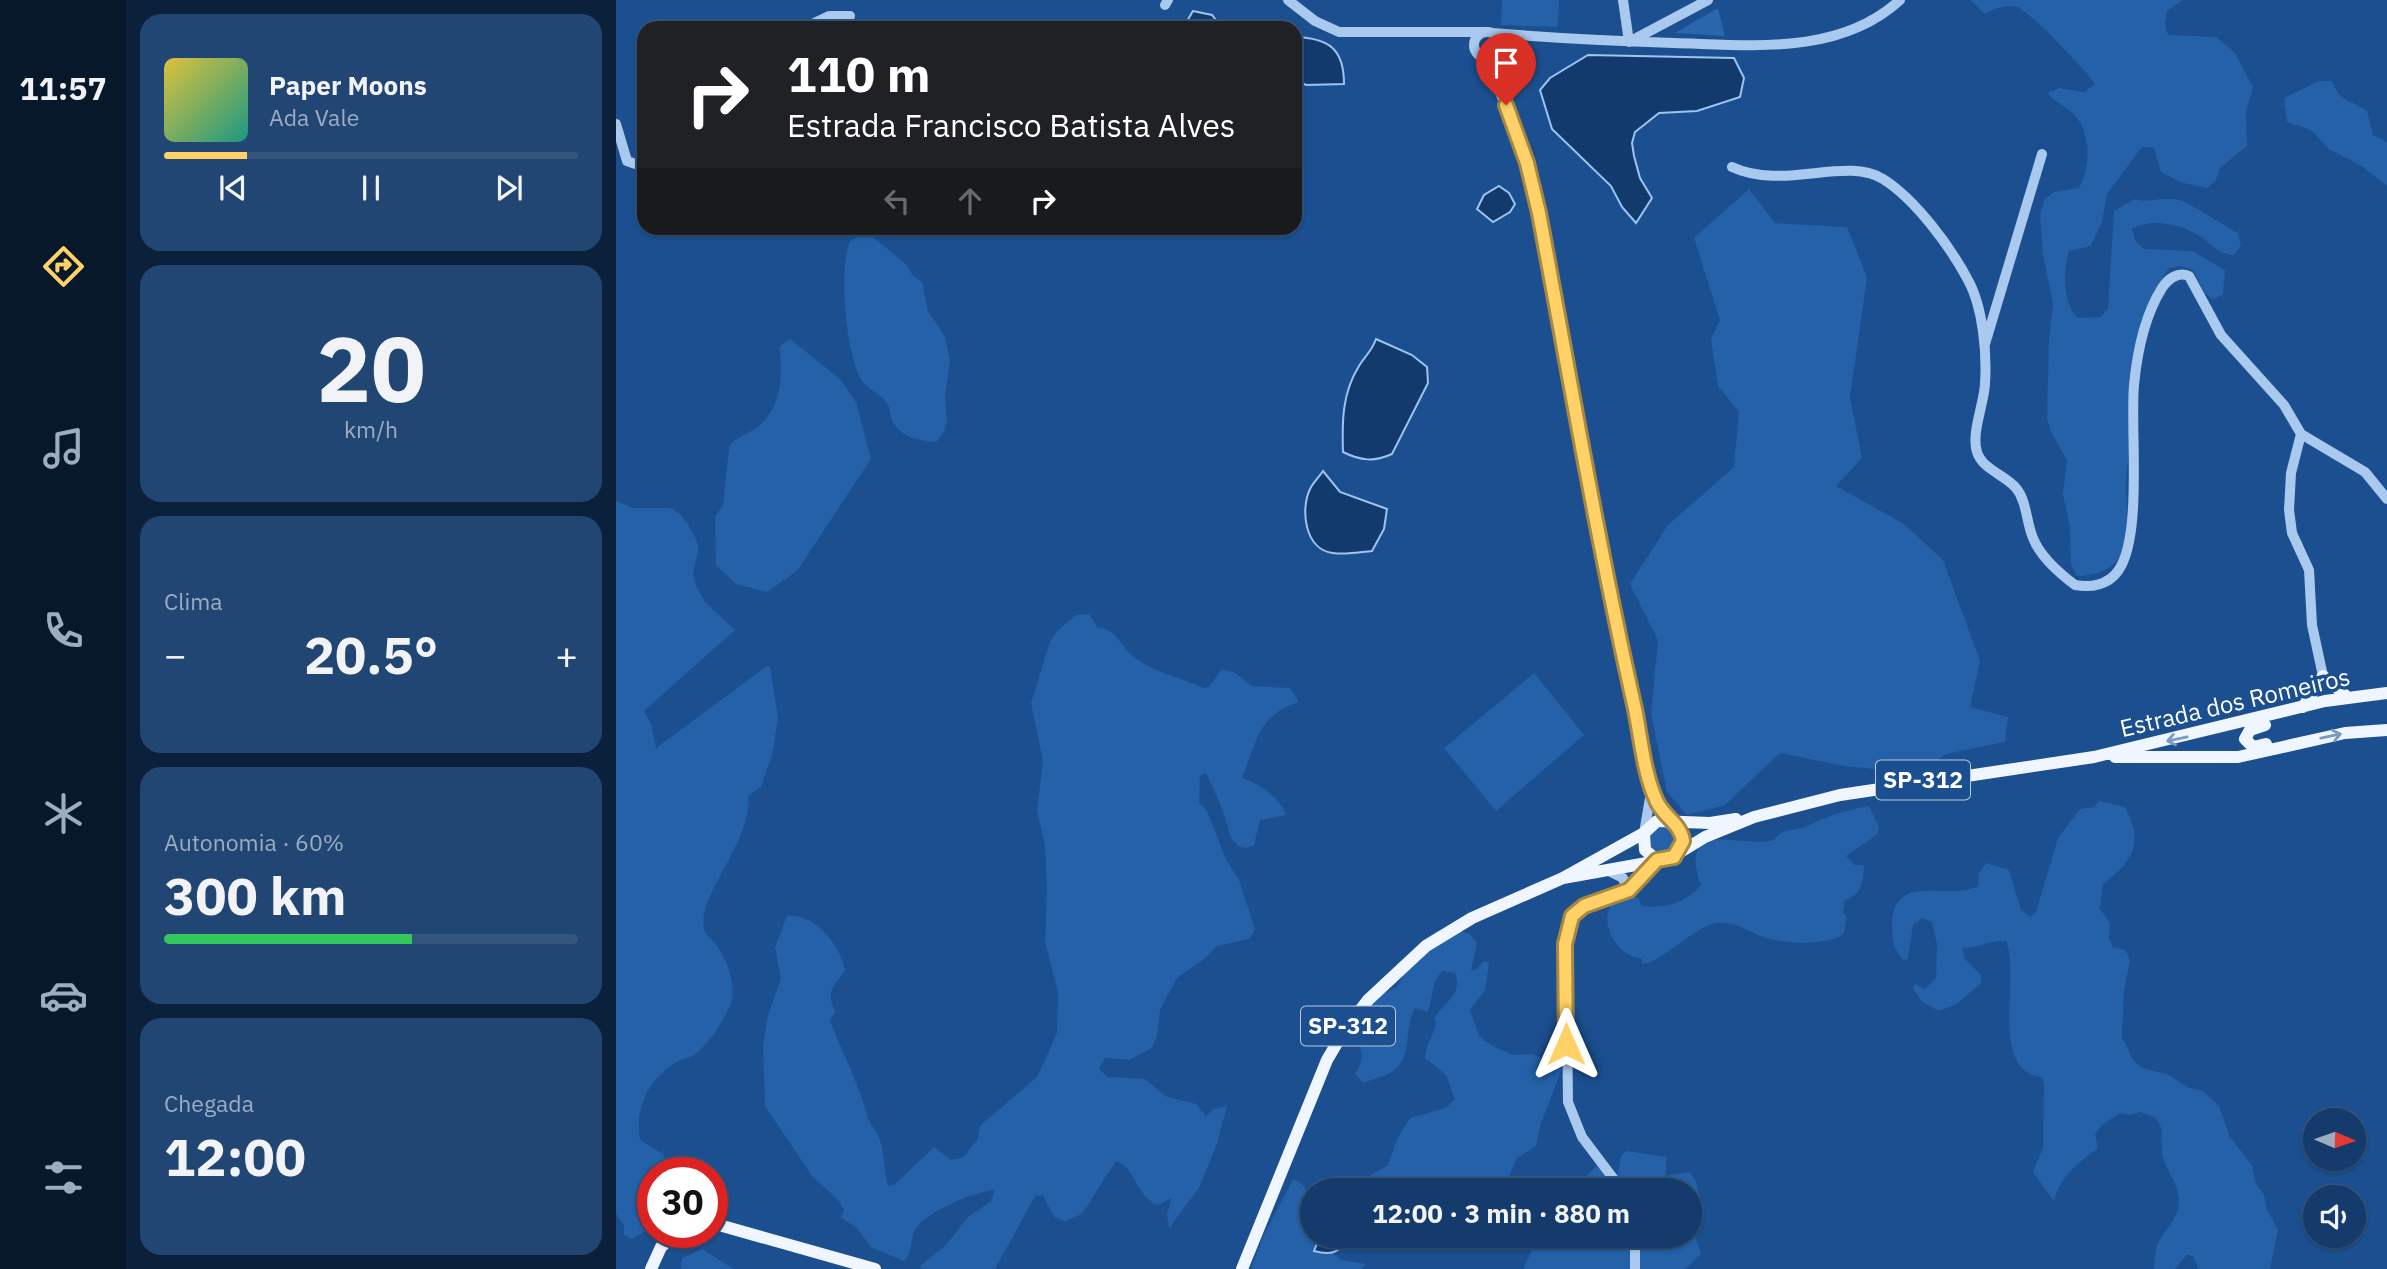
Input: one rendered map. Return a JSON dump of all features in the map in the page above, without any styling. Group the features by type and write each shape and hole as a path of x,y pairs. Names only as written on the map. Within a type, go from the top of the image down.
{"main road":[{"path":"2303,707 2323,676 2346,696"},
{"name":"Estrada dos Romeiros","path":"1242,1269 1327,1060 1344,1031 1368,1000 1406,963 1447,931 1563,878 1644,834 1651,824 1710,823 1754,817 1852,793 2094,757 2346,696 2385,694"},
{"path":"2281,713 2272,723 2248,732 2246,742 2253,747 2277,742 2293,745"},
{"name":"Estrada dos Romeiros","path":"2094,757 2215,759 2266,752 2345,733 2385,727"},
{"name":"Estrada dos Romeiros","path":"1563,878 1669,859 1705,837 1754,817"},
{"path":"1672,822 1683,841 1678,853"},
{"path":"1644,834 1645,850 1657,860"},
{"path":"728,1228 875,1269"},
{"path":"651,1269 662,1248"}],"street":[{"path":"1288,0 1315,21 1339,32 1461,31 1498,39 1499,49"},
{"path":"1623,0 1629,42"},
{"path":"1629,42 1708,0"},
{"path":"1484,35 1629,42 1787,44 1835,35 1860,26 1900,0"},
{"path":"818,21 829,16 850,16"},
{"path":"1484,35 1477,53 1487,58 1527,163 1629,682 1652,785 1672,822"},
{"path":"1487,58 1499,49 1504,40 1514,35"},
{"path":"616,124 627,161 637,165"},
{"path":"1984,348 2042,154"},
{"path":"1732,167 1746,173 1773,176 1866,171 1906,196 1969,281 1977,304 1984,348 1985,381 1976,445 1978,456 2014,486 2021,496 2033,540 2048,560 2075,585 2099,585 2119,570 2125,558 2133,488 2134,385 2149,314 2162,288 2171,278 2180,274 2189,276 2221,335 2284,405 2301,434 2365,472 2387,499"},
{"path":"2301,434 2291,473 2289,510 2292,533 2309,570 2312,625 2323,676"},
{"path":"1644,834 1652,785"},
{"path":"1613,1178 1576,1126 1568,1102 1568,923 1584,906 1620,895 1633,887 1657,860"},
{"path":"1607,870 1624,880 1620,895"},
{"path":"1634,1248 1635,1269"}],"shaded area":[{"path":"1502,0 1559,0 1558,27 1501,25"},
{"path":"1971,0 2183,0 2167,11 2165,23 2168,35 2216,37 2235,53 2253,87 2246,111 2247,146 2220,168 2216,180 2207,188 2183,183 2161,172 2154,148 2142,147 2107,194 2102,222 2091,246 2069,251 2065,286 2069,304 2078,318 2101,317 2108,308 2114,211 2135,199 2173,199 2185,202 2238,233 2241,245 2234,255 2220,251 2193,232 2176,226 2150,223 2132,228 2135,240 2144,249 2192,251 2225,270 2223,294 2213,300 2204,292 2193,270 2180,266 2169,268 2157,288 2141,329 2134,370 2126,479 2128,531 2124,549 2115,563 2100,572 2088,575 2077,576 2071,564 2070,527 2063,495 2067,460 2051,432 2047,418 2049,338 2053,304 2043,255 2040,214 2045,199 2054,192 2079,188 2087,161 2086,140 2080,122 2048,93 2059,88 2084,92 2095,84 2058,42 2023,11 2009,6 1985,14"},
{"path":"1193,11 1212,15 1217,21 1187,21"},
{"path":"1302,38 1317,40 1332,48 1341,62 1344,84 1302,83"},
{"path":"1588,55 1734,58 1744,78 1740,97 1697,111 1659,113 1635,132 1632,143 1634,156 1640,178 1652,198 1636,223 1622,207 1611,186 1552,129 1540,90 1550,78"},
{"path":"2319,81 2332,81 2343,98 2367,111 2373,135 2387,142 2387,186 2363,167 2329,149 2311,130 2287,122 2284,98"},
{"path":"1499,186 1509,193 1515,204 1510,212 1493,222 1477,209 1484,195"},
{"path":"1749,189 1775,223 1847,227 1867,277 1850,398 1862,458 1836,486 1904,524 1943,560 1980,661 1970,707 2008,717 2005,742 1946,754 1932,764 1885,770 1844,766 1780,753 1725,805 1687,815 1667,792 1651,714 1658,640 1630,584 1668,525 1734,467 1739,412 1718,386 1711,339 1720,320 1694,238"},
{"path":"861,235 871,235 907,265 913,276 922,282 928,311 945,337 950,361 945,396 947,421 944,432 936,442 912,438 902,433 893,422 887,403 860,378 851,348 845,310 846,255 850,241"},
{"path":"790,339 840,379 856,402 871,459 797,571 767,592 736,584 716,565 715,517 723,505 729,447 738,438 756,428 772,411 779,390 780,346"},
{"path":"1376,339 1412,355 1427,367 1428,383 1392,454 1368,459 1343,452 1343,419 1353,376"},
{"path":"1323,471 1340,492 1387,509 1384,529 1372,551 1333,553 1316,545 1311,537 1307,528 1305,507 1311,487"},
{"path":"616,501 634,508 670,508 680,514 699,546 693,574 696,586 705,602 735,630 644,711 651,724 656,748 767,666 770,666 778,718 772,755 761,787 748,796 742,831 715,886 704,918 705,932 719,949 727,965 732,983 732,1001 723,1020 704,1046 694,1055 665,1070 645,1096 639,1117 640,1140 664,1157 637,1157 637,1236 632,1239 624,1235 624,1226 616,1214"},
{"path":"1089,614 1098,628 1109,631 1134,657 1159,671 1204,688 1209,687 1221,670 1227,671 1236,673 1252,686 1290,688 1299,702 1274,715 1266,723 1255,742 1242,778 1268,792 1286,815 1260,820 1254,845 1246,848 1238,846 1231,838 1222,808 1206,773 1200,776 1199,802 1207,811 1226,859 1239,880 1255,929 1249,939 1217,946 1177,978 1160,1010 1157,1036 1152,1048 1129,1060 1105,1058 1099,1069 1108,1077 1145,1079 1165,1096 1196,1104 1206,1116 1214,1109 1227,1106 1217,1144 1199,1188 1169,1228 1167,1214 1172,1198 1158,1205 1151,1201 1140,1190 1128,1169 1116,1161 1082,1214 1065,1221 1054,1217 1043,1195 1035,1196 995,1269 925,1269 919,1267 946,1245 968,1217 990,1202 995,1190 964,1198 920,1223 904,1261 871,1247 856,1227 841,1218 844,1210 837,1199 812,1176 765,1106 763,1045 768,1015 781,979 775,947 787,916 797,916 825,932 838,951 845,970 831,992 835,1011 830,1021 868,1119 880,1140 888,1186 895,1184 934,1147 951,1160 964,1157 978,1138 980,1126 1037,1077 1057,1033 1058,992 1045,942 1045,846 1037,811 1043,761 1031,703 1050,642 1057,631 1076,615"},
{"path":"1534,673 1584,735 1496,811 1444,748"},
{"path":"2099,801 2125,807 2135,841 2129,859 2103,884 2100,909 2110,923 2109,938 2113,947 2125,950 2130,960 2124,991 2122,1037 2133,1060 2142,1068 2167,1074 2187,1087 2203,1091 2219,1106 2230,1137 2252,1165 2255,1182 2264,1195 2267,1210 2278,1230 2270,1269 2199,1269 2193,1256 2187,1255 2175,1269 2154,1269 2158,1243 2176,1214 2179,1197 2164,1159 2159,1123 2155,1118 2141,1112 2130,1115 2121,1113 2103,1124 2095,1134 2098,1148 2076,1165 2065,1178 2054,1202 2033,1172 2043,1148 2044,1083 2041,1077 2025,1071 2015,1058 2009,1020 2010,957 2006,941 1962,948 1965,959 1981,975 1981,983 1957,1004 1939,1011 1922,1002 1913,988 1915,984 1925,989 1936,978 1937,944 1932,922 1922,918 1913,925 1908,959 1903,960 1895,948 1892,925 1895,908 1902,898 1924,891 1966,890 1978,886 1979,873 1986,863 2009,870 2021,910 2030,917 2036,912 2058,838 2080,809 2094,807"},
{"path":"1869,806 1879,827 1877,835 1846,856 1855,865 1864,865 1864,871 1859,890 1845,900 1843,912 1847,917 1845,930 1840,936 1807,943 1791,942 1767,938 1730,924 1716,923 1699,930 1650,962 1642,964 1642,958 1630,955 1620,948 1613,938 1608,926 1612,905 1622,899 1638,898 1642,906 1667,905 1688,897 1701,885 1696,863 1698,849 1705,842 1773,840 1784,832 1852,809"},
{"path":"1673,827 1680,835 1679,844 1665,855 1653,854 1648,837 1658,828"},
{"path":"1455,930 1470,934 1477,943 1471,970 1477,969 1484,961 1489,963 1485,990 1470,1010 1480,1037 1513,1055 1533,1054 1562,1069 1541,1123 1536,1146 1517,1158 1508,1178 1366,1178 1388,1165 1397,1139 1410,1118 1446,1108 1455,1099 1446,1075 1425,1058 1435,1027 1434,1019 1452,998 1457,987 1455,973 1442,971 1435,981 1428,1012 1415,1008 1411,1016 1405,1052 1397,1067 1390,1073 1364,1083 1355,1074 1362,1057 1352,1032 1376,997 1397,987 1420,943 1437,931"},
{"path":"1627,1151 1666,1157 1666,1176 1689,1172 1694,1178 1585,1178 1599,1163 1618,1174 1621,1155"},
{"path":"1293,1179 1300,1183 1300,1248 1326,1248 1341,1260 1366,1264 1361,1269 1251,1269 1263,1237"},
{"path":"1315,1248 1340,1248 1334,1252 1314,1251"},
{"path":"1351,1248 1381,1248 1363,1250"},
{"path":"1533,1248 1699,1248 1701,1254 1685,1269 1523,1269"},
{"path":"702,1249 734,1269 681,1269 682,1258"}],"building":[{"path":"1718,8 1725,36 1675,33"}],"route":[{"path":"1506,105 1527,163 1539,213 1629,682 1652,785 1657,802 1669,821 1679,828 1683,841 1674,857 1657,860 1629,890 1584,906 1572,916 1568,923 1565,944 1566,1044"}]}
